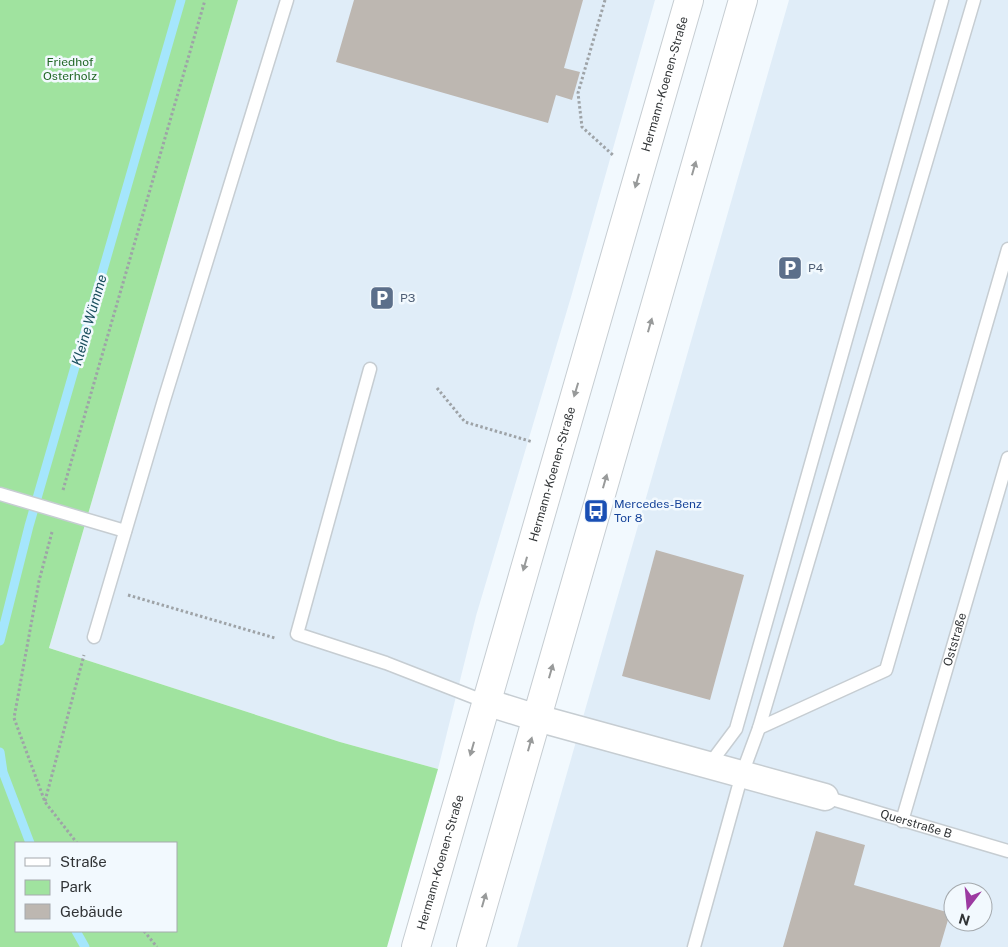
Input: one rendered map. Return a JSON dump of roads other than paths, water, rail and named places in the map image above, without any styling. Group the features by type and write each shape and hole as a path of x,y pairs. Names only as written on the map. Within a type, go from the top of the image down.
{"main road":[{"name":"Hermann-Koenen-Straße","path":"416,947 689,0"},
{"path":"471,947 743,0"}],"street":[{"path":"486,702 537,718 825,797"}],"lane":[{"path":"94,637 287,0"},
{"path":"709,765 736,729 942,0"},
{"path":"694,947 742,774 759,728 974,0"},
{"path":"759,728 886,670 1008,249"},
{"path":"370,369 297,634 386,663 486,702"},
{"name":"Oststraße","path":"902,821 1008,458"},
{"path":"5,495 125,531"},
{"name":"Querstraße B","path":"825,797 1008,851"}],"waterway":[{"name":"Kleine Wümme","path":"0,641 29,526 181,0"},
{"name":"Kleine Wümme","path":"0,752 3,772 30,842"},
{"name":"Kleine Wümme","path":"77,932 85,947"}],"place":[{"name":"P4","path":"790,268"},
{"name":"P3","path":"382,298"},
{"name":"Mercedes-Benz Tor 8","path":"596,511"}],"park label":[{"name":"Friedhof Osterholz","path":"70,69"}]}
